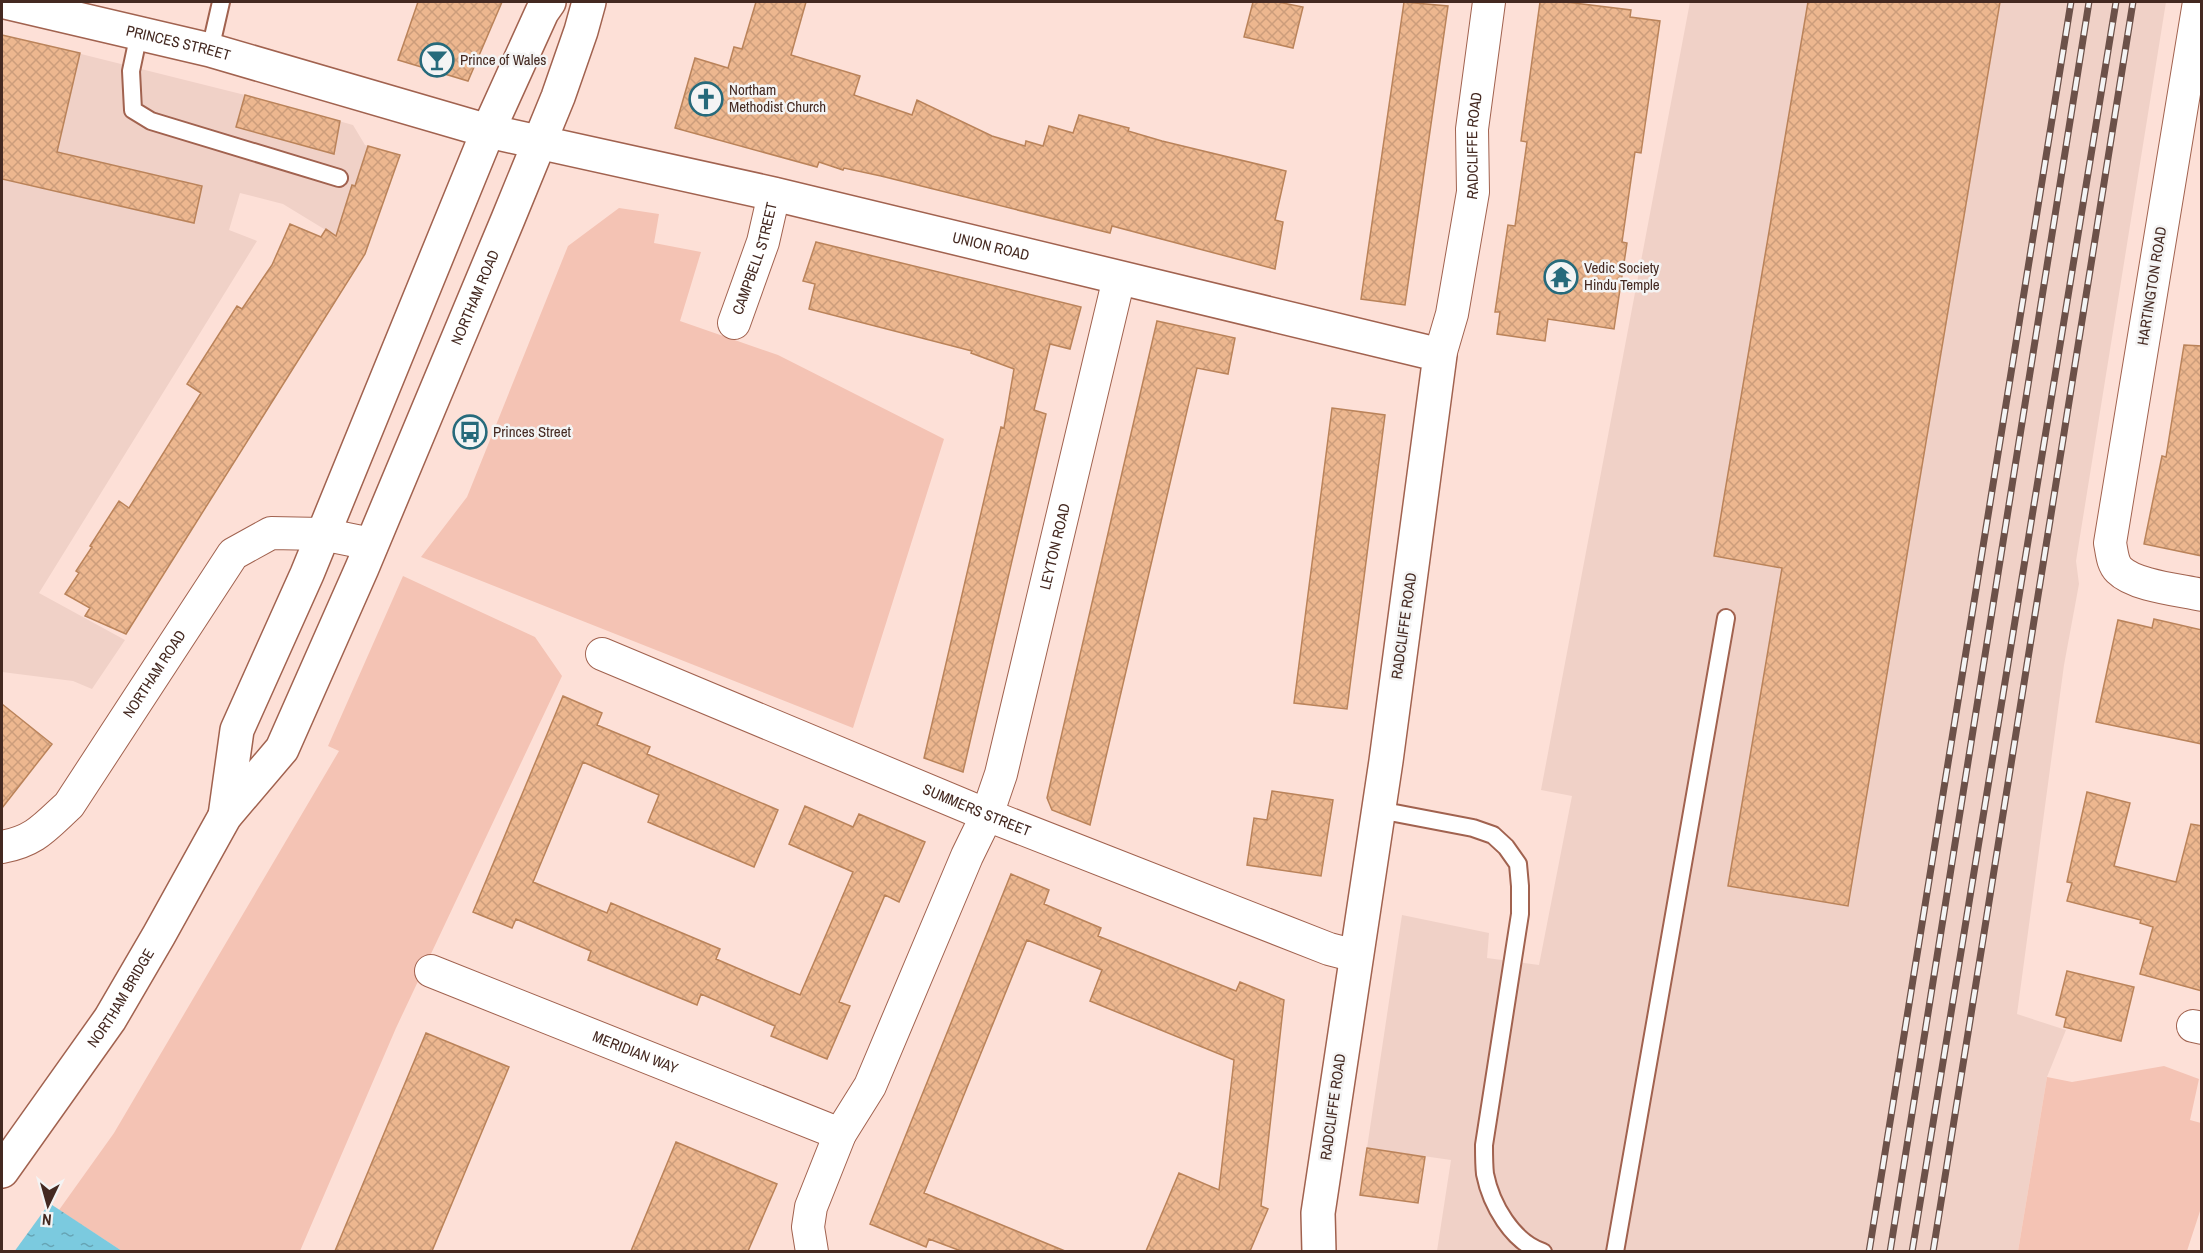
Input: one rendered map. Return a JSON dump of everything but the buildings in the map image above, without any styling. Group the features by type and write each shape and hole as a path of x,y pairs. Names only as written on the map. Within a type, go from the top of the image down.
{"street":[{"name":"PRINCES STREET","path":"5,2 210,50 488,131 539,142"},
{"path":"322,534 488,131 532,33 549,2"},
{"name":"NORTHAM ROAD","path":"2,847 23,843 42,830 69,805 233,554 271,533 322,534 371,544 539,142 569,64 589,2"},
{"name":"RADCLIFFE ROAD","path":"1319,1251 1318,1213 1379,810 1440,355 1452,314 1473,192 1472,129 1489,2"},
{"name":"HARTINGTON ROAD","path":"2199,2 2110,543 2113,559 2119,570 2136,580 2202,596"},
{"name":"UNION ROAD","path":"539,142 774,194 1440,355"},
{"name":"CAMPBELL STREET","path":"734,323 763,242 774,194"},
{"name":"LEYTON ROAD","path":"987,815 1004,763 1119,278"},
{"name":"NORTHAM BRIDGE","path":"225,816 237,730 289,615 322,534"},
{"name":"NORTHAM BRIDGE","path":"2,1171 115,1009 225,816 282,749 371,544"},
{"name":"SUMMERS STREET","path":"602,654 987,815 1329,949 1356,956"},
{"path":"812,1251 808,1227 811,1207 840,1134 870,1086 967,856 987,815"},
{"name":"MERIDIAN WAY","path":"431,971 840,1134"}],"lane":[{"path":"210,50 221,2"},
{"path":"139,33 131,71 133,110 151,121 339,178"},
{"path":"1616,1251 1726,618"},
{"path":"1379,810 1473,828 1493,835 1506,847 1518,864 1520,914 1484,1145 1485,1173 1493,1201 1509,1226 1531,1248 1543,1251"}],"shaded area":[{"path":"1690,2 2166,2 2076,561 2079,584 2064,665 2017,1014 2066,1030 2047,1077 2018,1251 1437,1251 1451,1160 1367,1148 1402,915 1489,933 1487,958 1539,965 1572,796 1541,790"},
{"path":"41,44 245,95 353,125 365,145 400,155 365,254 283,204 240,193 229,230 257,241 39,593 125,640 92,689 73,681 2,672 2,179 10,180"},
{"path":"619,208 659,214 654,243 701,252 680,321 778,355 944,439 853,728 421,557 467,497 568,246"},
{"path":"403,576 535,637 562,676 396,1028 300,1251 122,1251 59,1210 114,1133 339,751 328,746"},
{"path":"2164,1066 2199,1079 2190,1120 2201,1123 2201,1208 2187,1251 2018,1251 2047,1077 2072,1082"}],"water":[{"path":"2,1172 122,1251 2,1251"}],"pier":[{"path":"2,1169 51,1201 14,1252 2,1251"}],"railway":[{"path":"1869,1252 2071,2"},
{"path":"1890,1252 2089,2"},
{"path":"1912,1252 2116,2"},
{"path":"1933,1252 2133,2"}],"place":[{"name":"Prince of Wales","path":"437,60"},
{"name":"Northam Methodist Church","path":"706,99"},
{"name":"Vedic Society Hindu Temple","path":"1561,277"},
{"name":"Princes Street","path":"470,432"}]}
